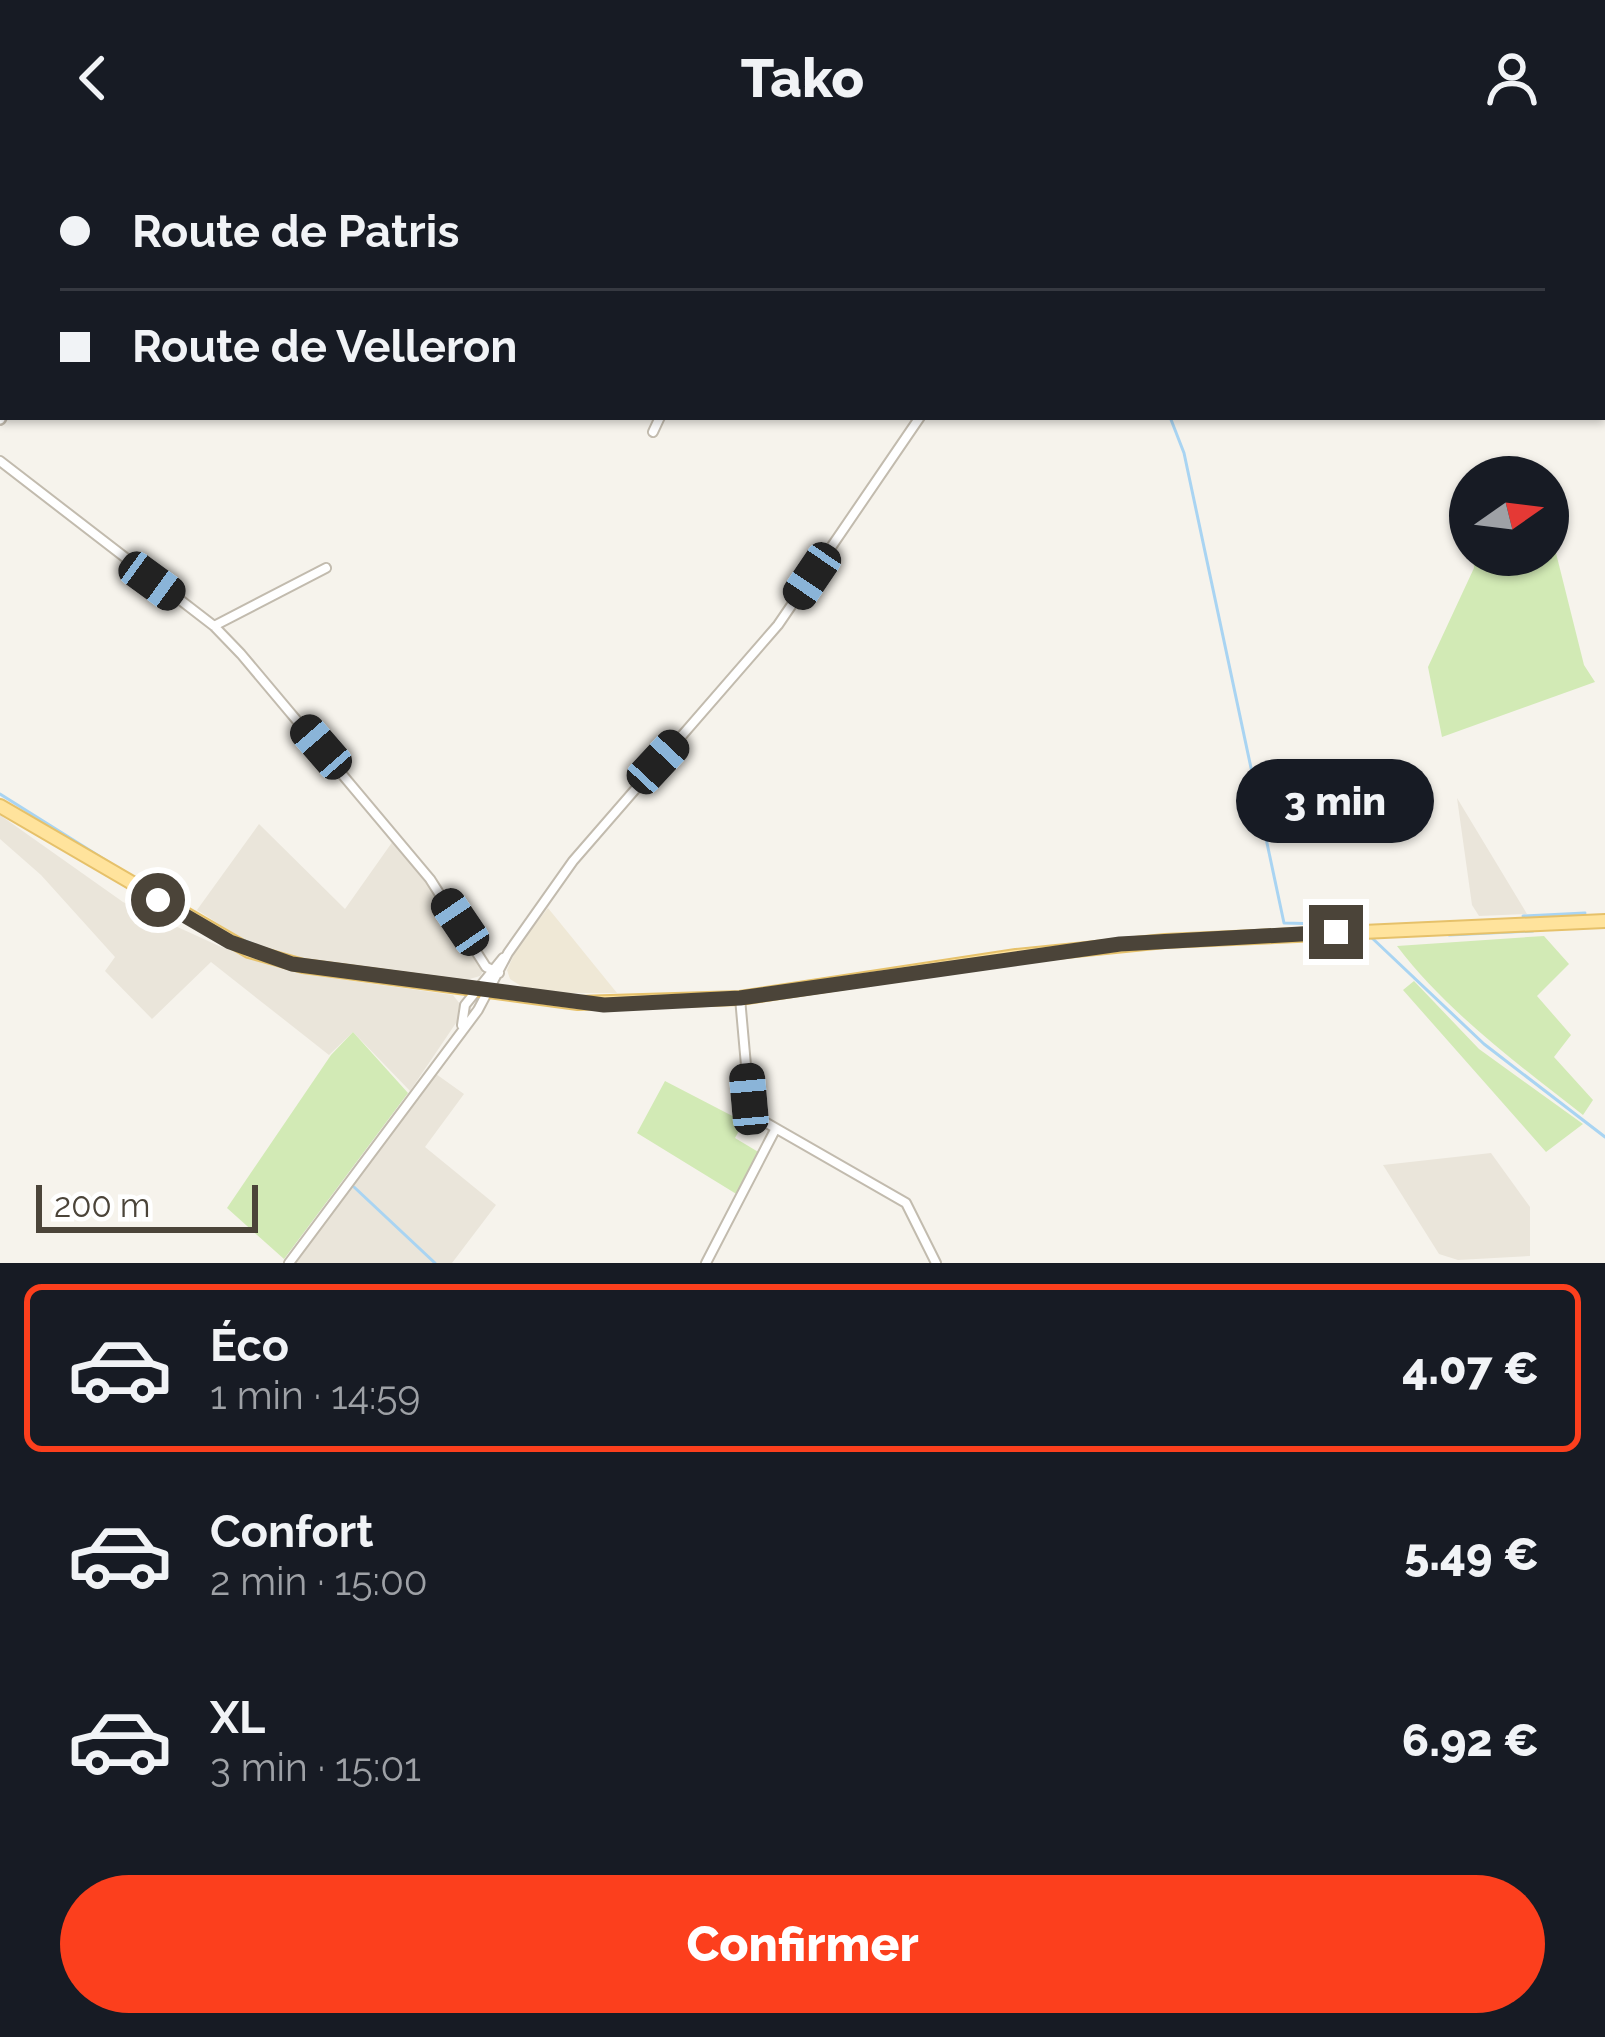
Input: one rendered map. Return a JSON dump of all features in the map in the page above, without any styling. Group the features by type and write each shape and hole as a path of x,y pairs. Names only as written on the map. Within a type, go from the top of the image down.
{"main road":[{"path":"0,806 249,950 303,966 604,1005 740,998 1120,944 1605,921"}],"street":[{"path":"653,432 659,420"},
{"path":"289,1263 460,1032 482,991 595,832 716,701 778,625 918,420"},
{"path":"0,461 214,626 430,879 496,971 526,998"},
{"path":"214,626 326,568"},
{"path":"452,986 465,1005"},
{"path":"460,1032 465,1005 482,991"},
{"path":"740,998 749,1099 758,1118 906,1203 936,1263"},
{"path":"706,1263 775,1130"}],"shaded area":[{"path":"1457,798 1527,914 1479,916 1472,905"},
{"path":"0,815 123,902 219,946 309,975 453,995 460,1004 458,1020 410,1091 353,1032 329,1055 211,962 152,1019 105,971 115,957 41,875 0,839"},
{"path":"259,824 345,909 393,841 448,907 485,968 480,976 463,981 283,955 247,942 197,910"},
{"path":"548,908 617,993 532,993 510,979 507,970 518,946"},
{"path":"436,1074 464,1094 425,1147 496,1205 452,1263 296,1263"},
{"path":"1491,1153 1530,1207 1530,1256 1458,1260 1439,1254 1383,1165"}],"green space":[{"path":"1470,576 1562,576 1584,665 1595,682 1442,737 1428,667"},
{"path":"1544,936 1569,964 1537,996 1571,1035 1554,1057 1593,1100 1583,1115 1461,1015 1397,946"},
{"path":"1414,981 1479,1049 1583,1124 1546,1152 1403,990"},
{"path":"353,1032 408,1093 284,1259 227,1208 331,1055"},
{"path":"665,1081 744,1122 735,1138 760,1153 738,1195 637,1133"}],"waterway":[{"path":"1171,420 1184,453 1284,923 1361,925"},
{"path":"0,794 110,863"},
{"path":"1523,916 1585,913"},
{"path":"1449,935 1533,931"},
{"path":"1371,937 1484,1044 1605,1137"},
{"path":"238,938 262,948"},
{"path":"354,1187 435,1263"}],"route":[{"path":"158,900 230,942 292,964 604,1005 740,998 1120,944 1336,932"}]}
